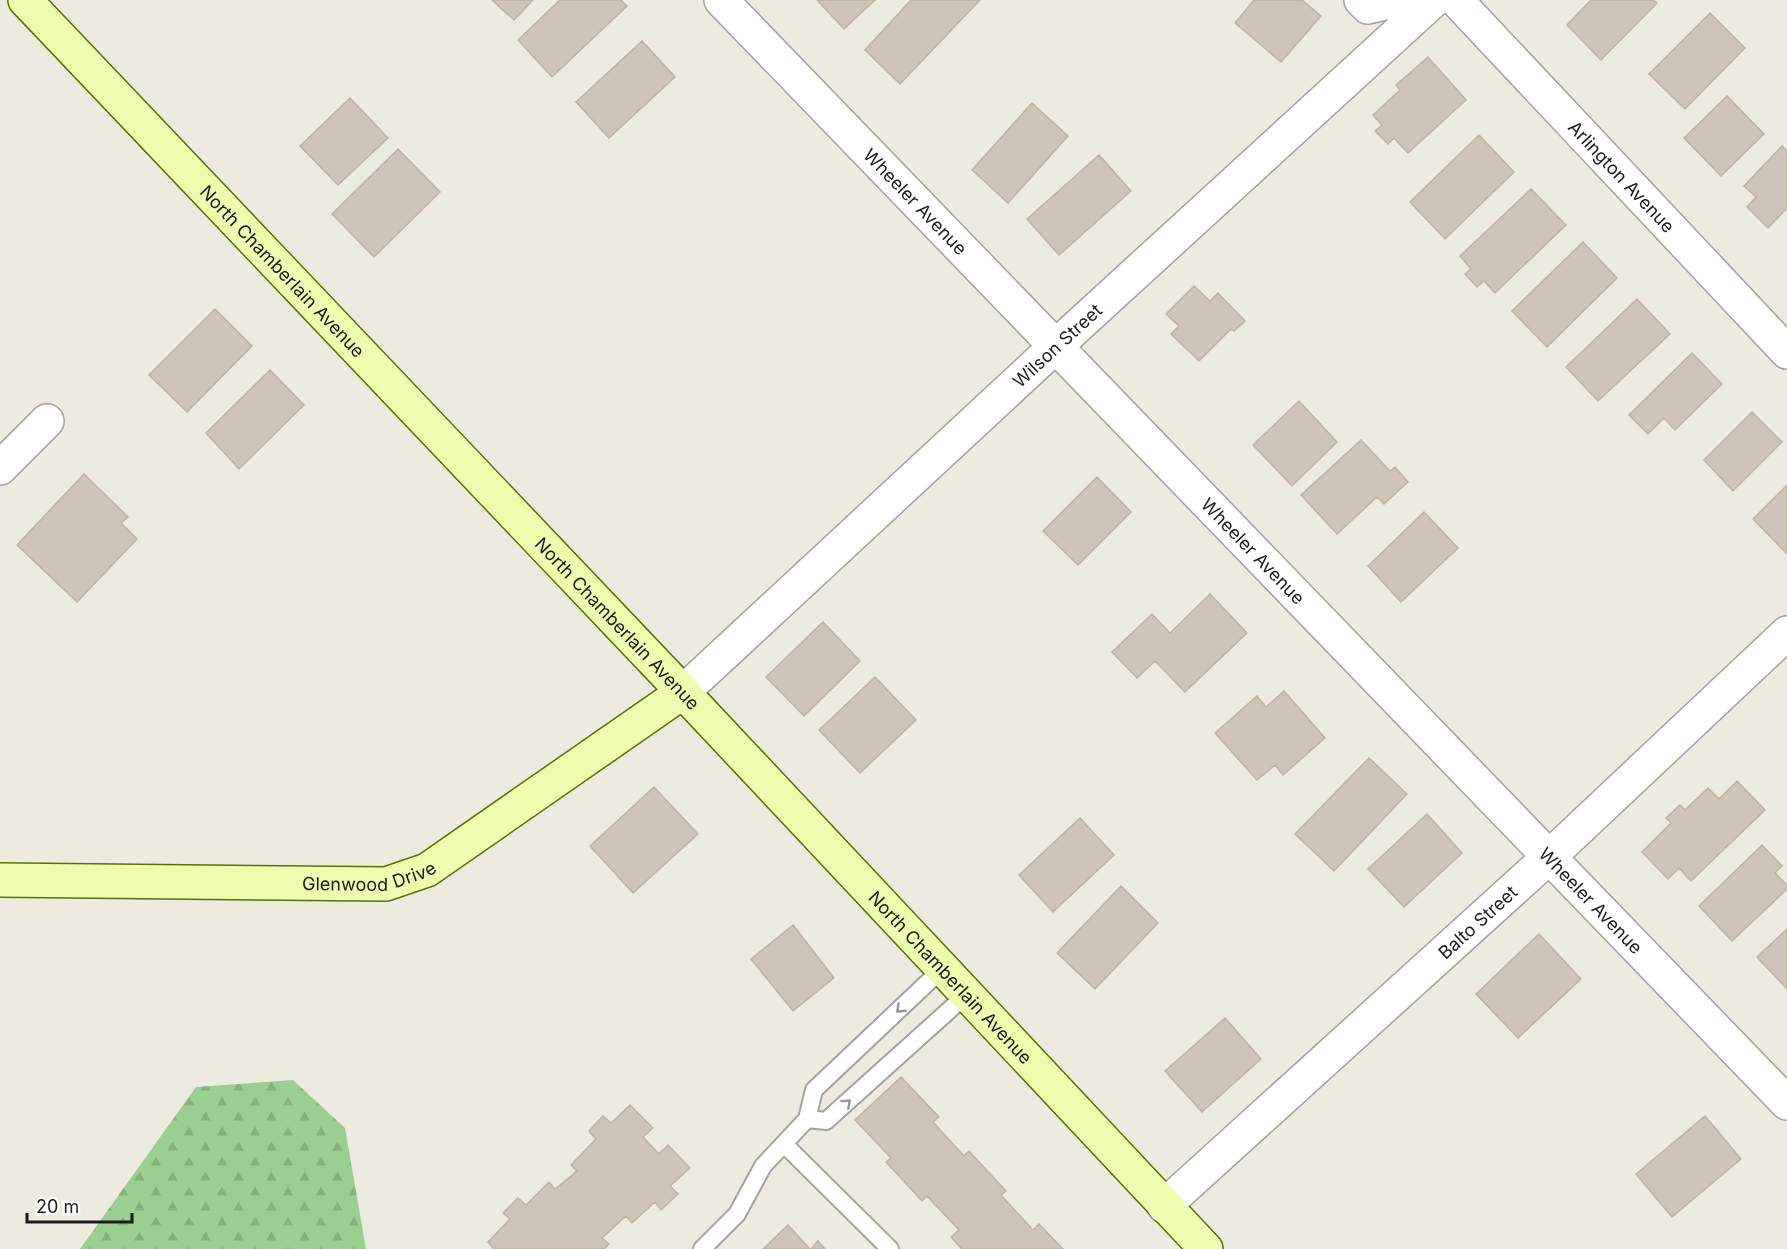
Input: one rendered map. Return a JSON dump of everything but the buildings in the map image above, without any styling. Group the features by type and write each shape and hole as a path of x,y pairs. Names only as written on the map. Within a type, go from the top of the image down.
{"street":[{"name":"North Chamberlain Avenue","path":"25,0 683,692 1206,1249"},
{"name":"Wheeler Avenue","path":"721,0 1787,1103"},
{"path":"1362,0 1368,7 1398,0"},
{"name":"Wilson Street","path":"683,692 1434,0"},
{"name":"Arlington Avenue","path":"1456,0 1787,352"},
{"path":"0,468 47,422"},
{"name":"Balto Street","path":"1164,1206 1549,856 1787,633"},
{"name":"Glenwood Drive","path":"0,880 386,884 427,870 683,692"}],"lane":[{"path":"702,1249 737,1214 764,1166 807,1119 814,1090 942,969"},
{"path":"807,1119 826,1122 966,995"},
{"path":"784,1144 890,1249"}],"green space":[{"path":"293,1080 345,1128 366,1249 80,1249 196,1087"}]}
